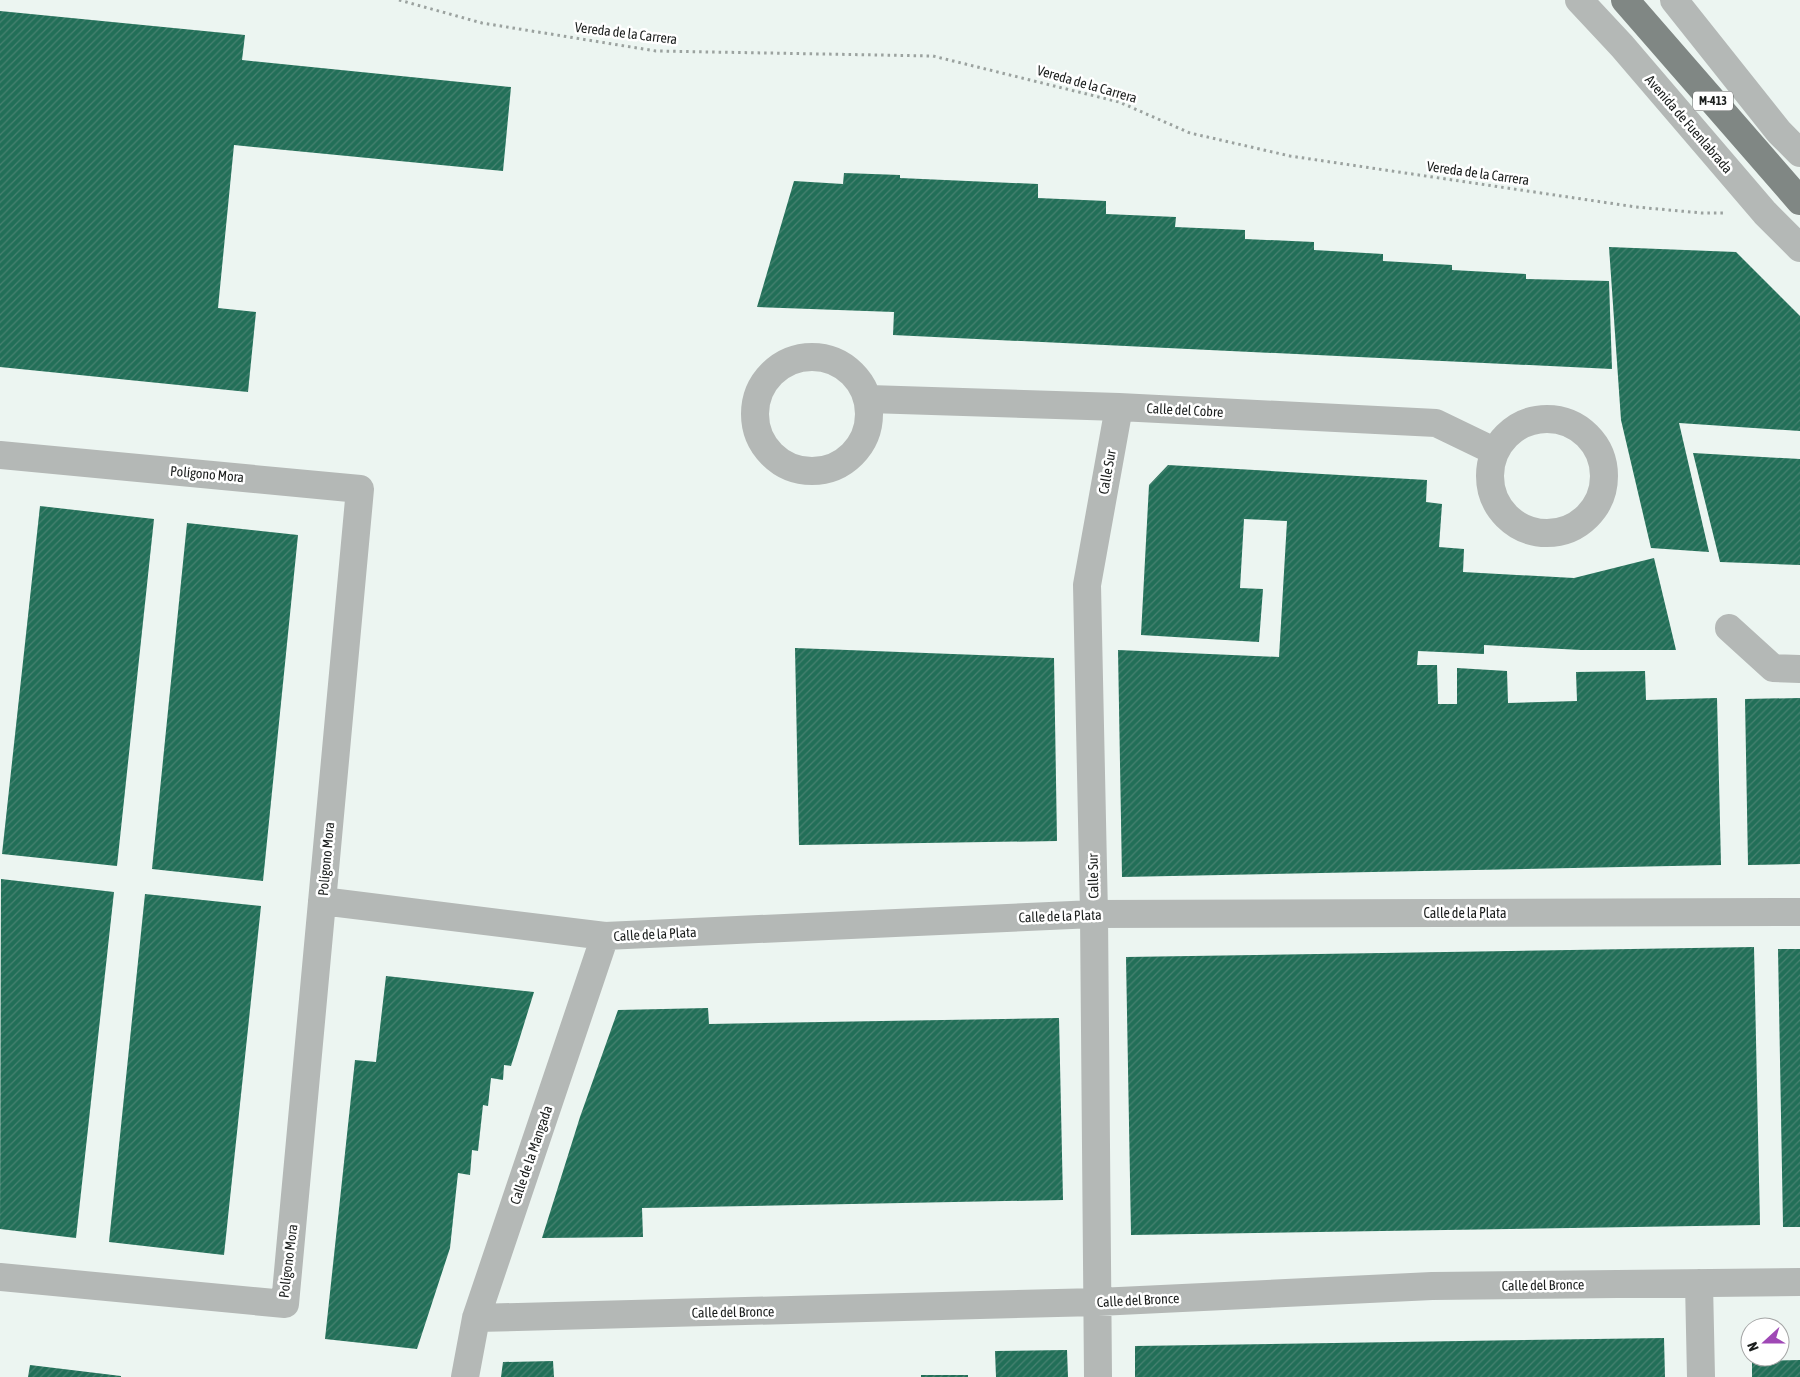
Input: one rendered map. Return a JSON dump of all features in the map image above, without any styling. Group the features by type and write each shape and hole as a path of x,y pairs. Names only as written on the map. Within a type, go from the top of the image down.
{"main road":[{"name":"M-413","path":"1626,0 1800,201"}],"street":[{"name":"Avenida de Fuenlabrada","path":"1579,0 1622,46 1765,213 1800,248"},
{"path":"1674,0 1779,132 1800,153"},
{"path":"810,356 836,360 856,376 869,400 869,426 859,449 839,466 814,472 788,467 768,451 755,428 755,402 765,378 785,362 810,356"},
{"name":"Calle del Cobre","path":"869,400 1119,407 1436,423 1494,451"},
{"name":"Calle Sur","path":"1098,1377 1094,914 1087,585 1119,407"},
{"path":"1559,419 1582,430 1599,450 1605,475 1600,501 1584,522 1561,533 1535,533 1512,522 1495,502 1489,477 1494,451 1510,431 1533,420 1559,419"},
{"name":"Polígono Mora","path":"0,455 360,489 285,1304 0,1277"},
{"path":"1729,628 1773,668 1800,669"},
{"name":"Calle de la Plata","path":"322,901 605,936 1094,914 1800,912"},
{"name":"Calle de la Mangada","path":"465,1377 476,1318 605,936"},
{"name":"Calle del Bronce","path":"476,1318 1098,1302 1432,1286 1800,1282"},
{"path":"1698,1283 1702,1377"}],"path":[{"name":"Vereda de la Carrera","path":"400,0 482,23 656,51 933,56 1119,102 1190,133 1290,156 1636,207 1702,213 1765,213"}],"building":[{"path":"0,11 245,35 242,60 511,87 503,171 234,145 218,308 256,312 248,392 0,367"},
{"path":"844,173 900,175 900,178 1038,184 1038,198 1106,201 1106,214 1176,217 1175,227 1245,230 1245,239 1314,242 1314,250 1383,254 1383,261 1452,265 1452,270 1526,274 1526,279 1609,281 1612,369 893,335 894,312 757,307 794,181 843,184"},
{"path":"1609,247 1736,252 1800,316 1800,431 1679,423 1709,552 1651,548 1621,420"},
{"path":"1693,453 1800,459 1800,565 1720,562"},
{"path":"1168,465 1427,480 1426,502 1442,504 1439,547 1464,549 1463,572 1574,578 1654,558 1676,650 1581,650 1484,645 1484,654 1418,651 1417,665 1437,665 1438,704 1457,704 1457,668 1507,671 1508,703 1577,701 1576,672 1645,671 1646,700 1717,698 1721,865 1122,877 1118,650 1279,657 1287,521 1244,519 1240,588 1263,589 1259,642 1141,635 1149,485"},
{"path":"40,506 154,519 117,866 2,854"},
{"path":"187,523 298,535 263,881 152,869"},
{"path":"795,648 1054,658 1057,841 799,845"},
{"path":"1800,698 1800,864 1748,865 1745,699"},
{"path":"1,879 114,892 76,1238 0,1229"},
{"path":"145,894 261,906 224,1255 109,1242"},
{"path":"1754,947 1760,1225 1131,1235 1126,957"},
{"path":"1778,949 1800,949 1800,1227 1783,1227"},
{"path":"386,976 534,992 511,1066 504,1065 503,1080 491,1078 488,1106 483,1105 478,1151 472,1150 470,1175 458,1173 450,1248 417,1349 325,1339 355,1060 376,1062"},
{"path":"708,1008 709,1024 1059,1018 1063,1200 642,1208 643,1237 542,1238 580,1117 618,1010"},
{"path":"1664,1338 1665,1377 1135,1377 1135,1346"},
{"path":"1067,1350 1068,1377 996,1377 995,1351"},
{"path":"1790,1360 1800,1360 1800,1377 1752,1377 1752,1367 1790,1367"},
{"path":"553,1361 554,1377 501,1377 503,1362"},
{"path":"30,1365 121,1376 121,1377 28,1377"},
{"path":"921,1375 968,1375 968,1377 921,1377"}]}
